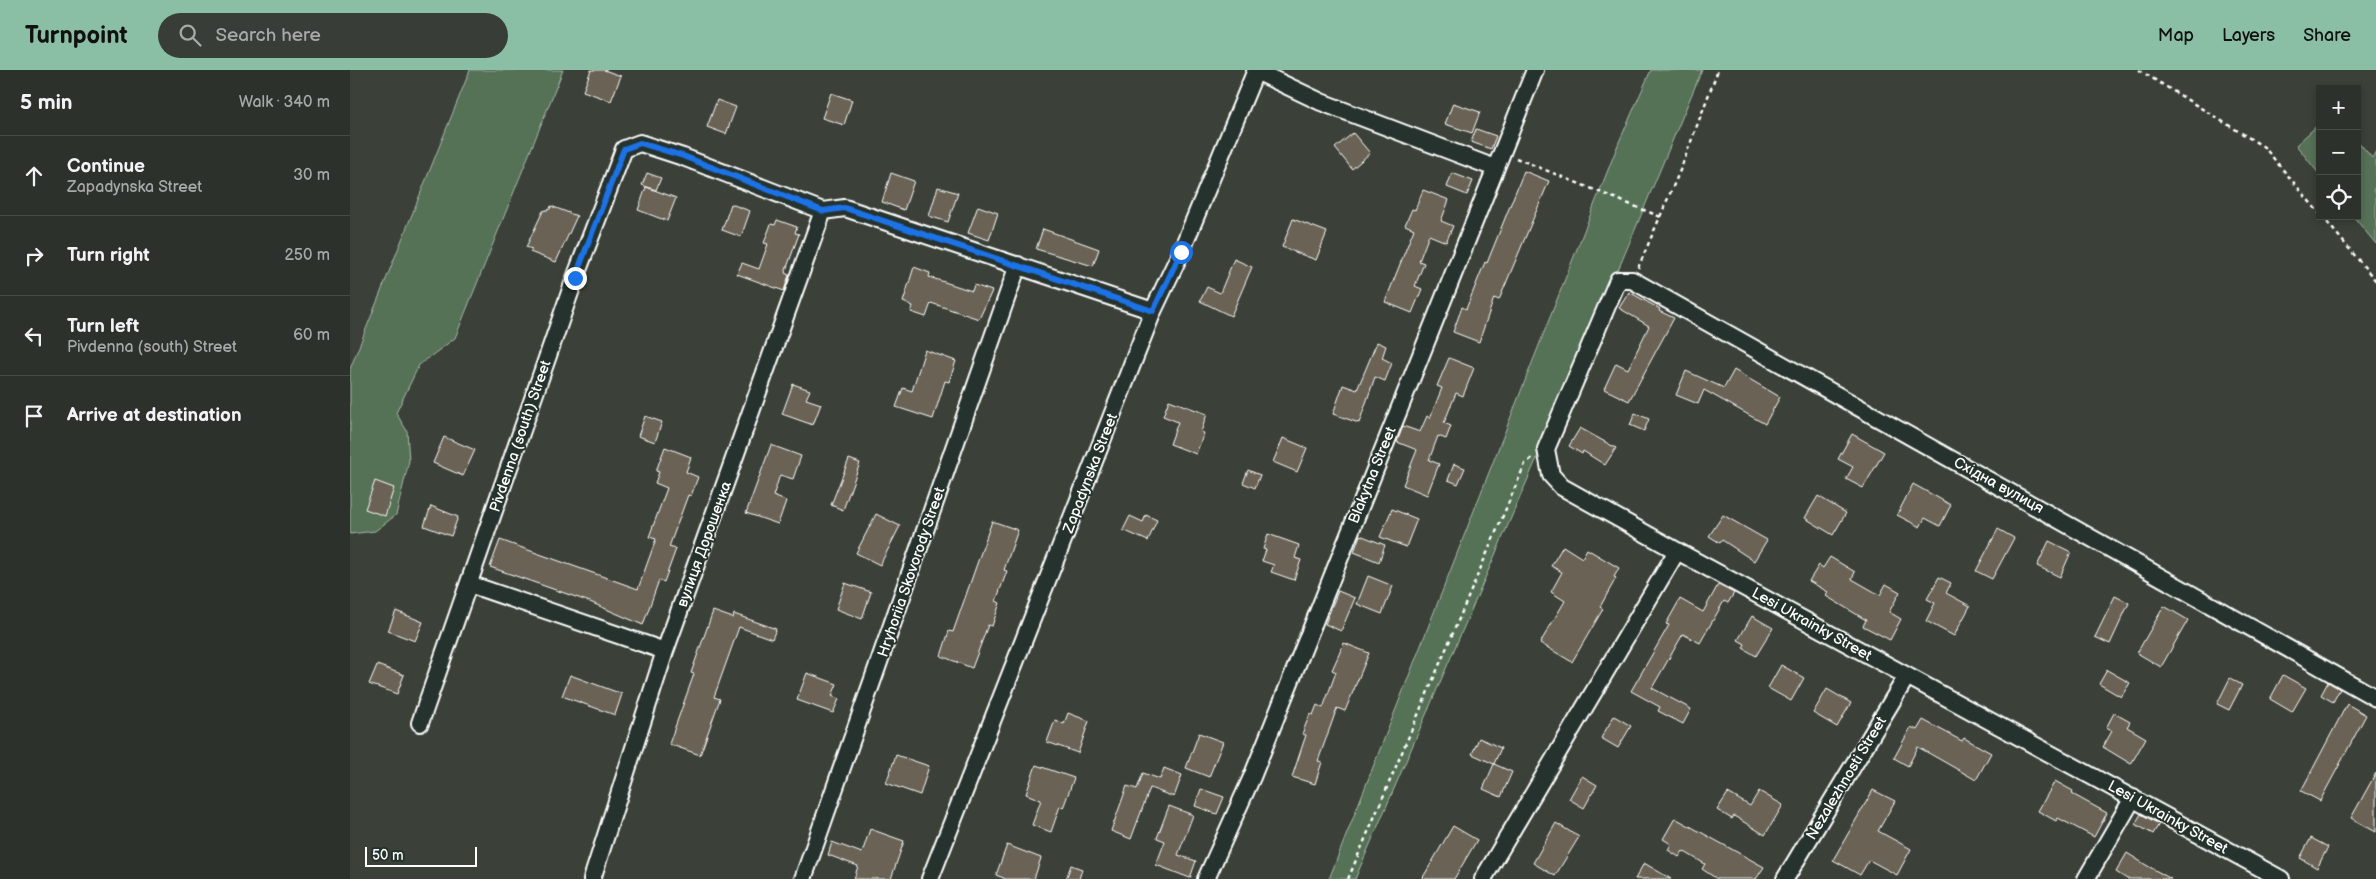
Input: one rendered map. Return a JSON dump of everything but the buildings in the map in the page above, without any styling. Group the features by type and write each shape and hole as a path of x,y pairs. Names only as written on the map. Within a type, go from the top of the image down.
{"street":[{"name":"Blakytna Street","path":"1206,879 1252,777 1535,70"},
{"path":"1256,71 1321,102 1495,168"},
{"name":"Zapadynska Street","path":"930,879 1153,311 1181,252 1256,71"},
{"name":"Pivdenna (south) Street","path":"420,723 575,278 624,149 640,143 683,156 823,211"},
{"path":"823,211 845,208 1153,311"},
{"name":"вулиця Дорошенка","path":"592,879 664,650 823,211"},
{"name":"Hryhoriia Skovorody Street","path":"804,879 1018,266"},
{"path":"1546,449 1625,280"},
{"name":"Східна вулиця","path":"1625,280 2376,698"},
{"name":"Lesi Ukrainky Street","path":"1546,449 1552,475 1562,487 2281,879"},
{"path":"1483,879 1677,551"},
{"path":"469,584 664,650"},
{"name":"Nezalezhnosti Street","path":"1785,879 1907,676"},
{"path":"2086,879 2133,798"}],"path":[{"path":"1625,280 1661,217 1718,70"},
{"path":"2139,70 2264,146 2316,209"},
{"path":"1503,153 1661,217"},
{"path":"2325,220 2376,281"},
{"path":"1348,879 1525,464 1546,449"}],"green space":[{"path":"470,70 563,70 455,338 419,365 396,413 407,431 409,461 396,515 375,531 350,534 350,369"},
{"path":"1651,70 1702,70 1613,282 1355,879 1329,879 1619,142"},
{"path":"2316,127 2316,170 2296,145"},
{"path":"2361,145 2372,158 2376,151 2376,186 2373,190 2376,194 2376,244 2356,220 2361,220"}],"route":[{"path":"575,278 624,149 640,143 683,156 823,211 845,208 1153,311 1181,252"}]}
